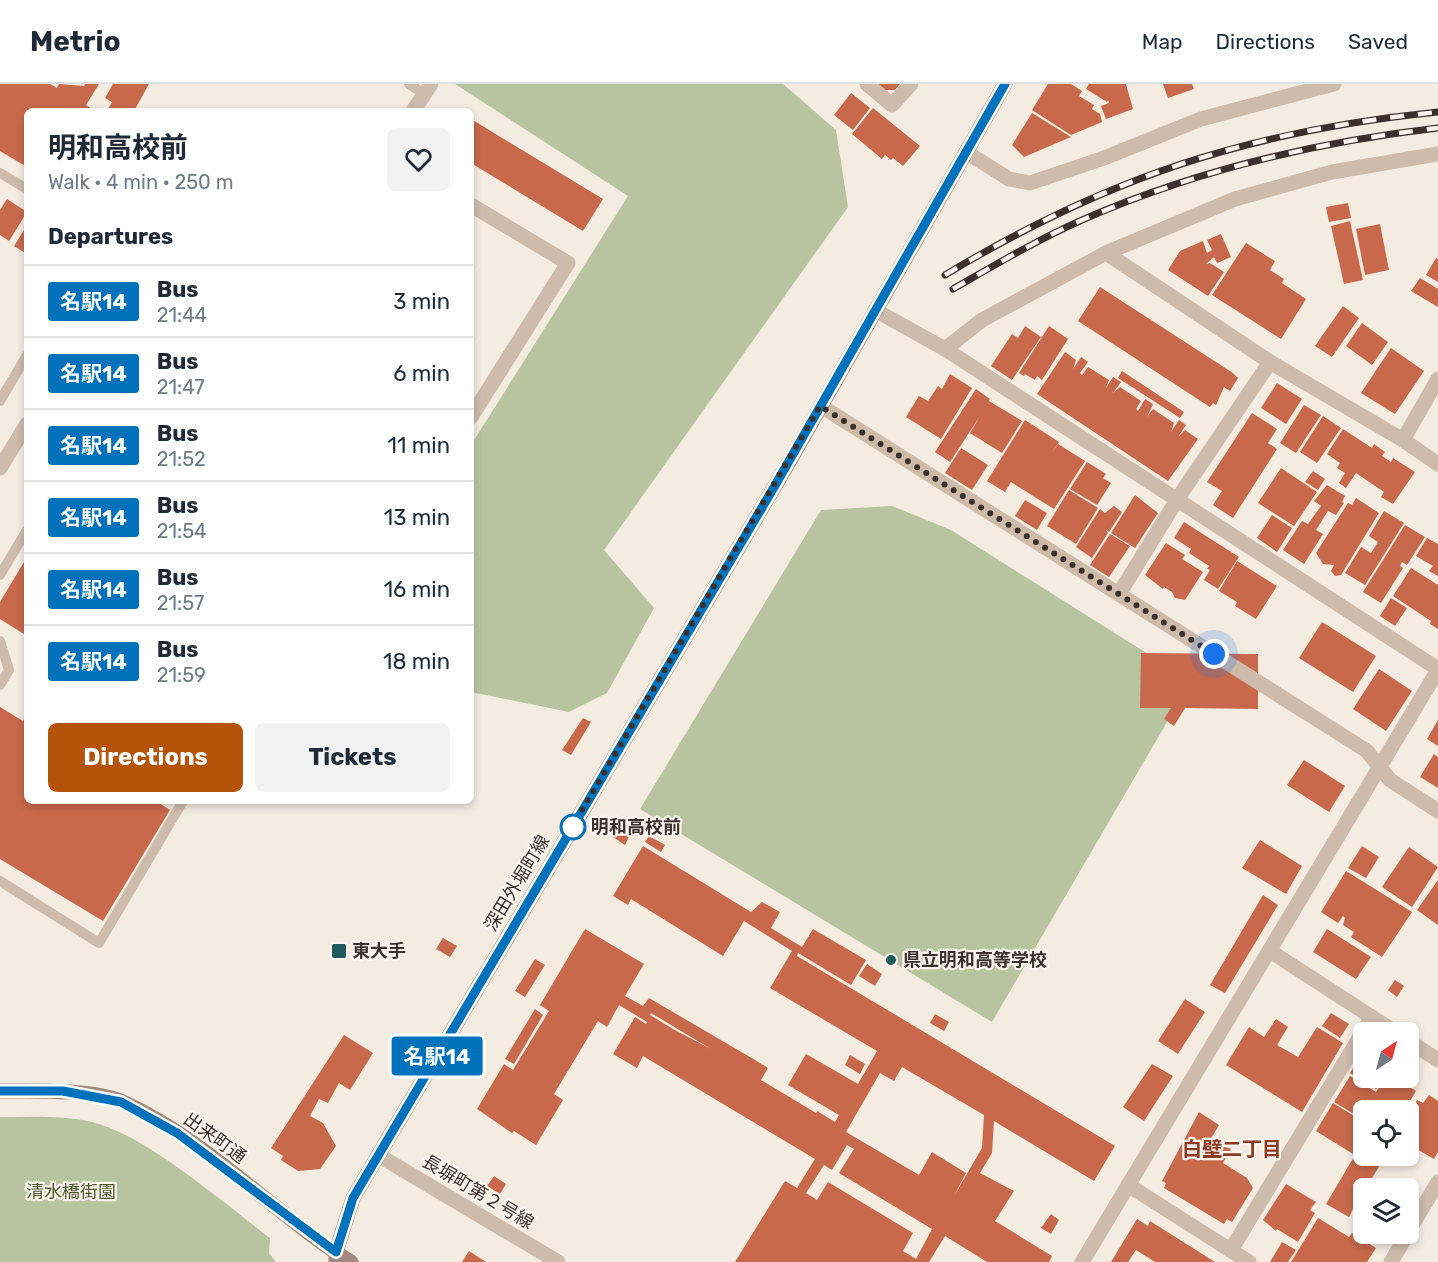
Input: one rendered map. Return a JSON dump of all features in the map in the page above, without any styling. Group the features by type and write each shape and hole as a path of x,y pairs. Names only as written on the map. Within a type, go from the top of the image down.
{"street":[{"path":"867,84 892,105 911,84"},
{"name":"深田外堀町線","path":"336,1257 353,1198 784,469 1005,84"},
{"path":"966,152 1009,179 1030,183 1104,158 1201,119 1334,84"},
{"path":"415,108 427,89"},
{"path":"945,349 982,320 1106,253 1235,199 1332,172 1438,154"},
{"path":"474,207 568,263 474,412"},
{"path":"1106,253 1270,362 1403,440 1438,464"},
{"path":"875,310 945,349 1178,498 1438,669 1082,1262"},
{"path":"1119,594 1178,498 1270,362"},
{"path":"1403,440 1438,379"},
{"path":"820,406 1367,751 1390,780 1438,811"},
{"path":"0,468 24,429"},
{"path":"1270,951 1380,1022"},
{"path":"1231,1250 1372,1017"},
{"path":"1419,1048 1438,1060"},
{"name":"出来町通","path":"0,1091 63,1091 121,1102 177,1133 336,1257 351,1262"},
{"name":"長塀町第２号線","path":"378,1155 558,1262"},
{"path":"1419,1214 1438,1182"},
{"path":"1128,1185 1249,1262"},
{"path":"1391,1262 1402,1244"}],"lane":[{"path":"409,84 427,89"},
{"path":"0,173 24,187"},
{"path":"0,401 24,360"},
{"path":"0,575 24,535"},
{"path":"0,641 9,670 0,685"},
{"path":"0,881 99,943 181,804"}],"green space":[{"path":"455,84 783,84 836,130 848,207 604,550 654,608 607,693 569,712 474,693 474,440 628,196"},
{"path":"892,506 951,530 1191,681 992,1022 640,809 821,510"},
{"name":"清水橋街園","path":"0,1117 70,1118 113,1129 136,1141 184,1172 270,1238 269,1253 276,1262 0,1262"}],"building":[{"path":"0,84 50,84 57,88 59,84 84,86 85,84 99,84 86,105 90,108 24,108 24,165 0,151"},
{"path":"113,84 149,84 136,108 109,108 112,102 105,98"},
{"path":"875,84 900,84 895,90 882,90"},
{"path":"1048,84 1071,84 1082,91 1079,96 1094,105 1092,109 1100,114 1102,122 1071,135 1032,110"},
{"path":"1089,84 1126,84 1133,109 1106,119 1101,106 1109,103 1108,100 1107,102 1086,89"},
{"path":"1163,84 1192,84 1194,89 1168,98"},
{"path":"851,93 870,108 853,130 834,115"},
{"path":"873,108 920,146 903,166 885,155 882,159 852,134"},
{"path":"1032,113 1071,137 1024,157 1012,145"},
{"path":"474,121 603,199 583,231 474,165"},
{"path":"7,199 24,210 24,217 9,241 0,235 0,210"},
{"path":"1348,203 1351,218 1329,222 1326,207"},
{"path":"1350,221 1363,280 1344,284 1331,226"},
{"path":"1380,224 1389,270 1365,275 1356,229"},
{"path":"24,230 24,252 14,246"},
{"path":"1221,234 1231,257 1217,263 1214,257 1206,264 1210,263 1224,272 1208,296 1168,270 1180,251 1203,241 1207,253 1212,250 1207,240"},
{"path":"1246,243 1275,261 1270,270 1284,279 1282,283 1306,299 1281,339 1212,295"},
{"path":"1436,258 1438,259 1438,282 1426,275"},
{"path":"1420,278 1438,289 1438,307 1411,291"},
{"path":"1100,287 1233,373 1238,378 1230,391 1224,387 1216,405 1213,403 1210,407 1078,321"},
{"path":"1343,306 1359,318 1332,357 1315,346"},
{"path":"1362,323 1388,342 1372,365 1346,346"},
{"path":"1025,326 1041,337 1012,380 991,366 1012,334 1018,338"},
{"path":"1049,326 1068,339 1042,380 1037,376 1035,380 1025,374 1024,376 1019,373"},
{"path":"1391,348 1424,371 1395,414 1361,393"},
{"path":"1065,352 1076,360 1073,369 1081,357 1088,362 1080,373 1082,375 1088,367 1109,380 1106,388 1113,377 1121,382 1113,393 1120,387 1141,401 1136,409 1138,411 1145,399 1153,404 1147,417 1153,409 1174,423 1171,432 1179,420 1186,425 1178,437 1185,430 1198,439 1168,481 1037,394"},
{"path":"1122,371 1184,412 1180,418 1118,378"},
{"path":"950,374 972,388 941,439 906,417 919,396 928,401 938,386 942,389"},
{"path":"1277,383 1302,399 1286,424 1261,408"},
{"path":"976,389 990,399 989,401 1022,421 1002,453 970,433 980,416 950,462 935,452"},
{"path":"1304,405 1321,415 1296,453 1280,443"},
{"path":"1252,413 1277,429 1268,443 1277,449 1233,518 1213,505 1222,491 1207,482"},
{"path":"1323,416 1341,428 1317,463 1300,452"},
{"path":"1025,420 1059,442 1051,454 1058,444 1085,461 1054,509 1011,482 1005,492 987,481"},
{"path":"1343,429 1372,448 1374,444 1385,452 1382,456 1391,462 1393,458 1415,472 1393,504 1381,497 1384,492 1356,473 1346,488 1339,483 1345,473 1337,468 1340,463 1327,454"},
{"path":"961,448 988,465 972,490 945,473"},
{"path":"1087,462 1106,474 1103,478 1111,483 1097,505 1070,489"},
{"path":"1281,468 1317,492 1294,526 1258,503"},
{"path":"1313,471 1325,479 1318,490 1305,482"},
{"path":"1327,485 1345,496 1342,502 1344,503 1336,515 1328,511 1316,530 1323,534 1304,564 1283,550 1302,521 1308,524 1321,506 1314,501"},
{"path":"1069,490 1098,508 1076,544 1047,526"},
{"path":"1135,495 1158,513 1135,548 1111,533"},
{"path":"1356,498 1379,513 1341,575 1335,576 1331,571 1334,565 1323,564 1316,553 1348,503 1352,505"},
{"path":"1025,500 1047,513 1037,530 1015,516"},
{"path":"1114,506 1122,512 1109,532 1106,530 1108,533 1092,558 1076,547 1100,509 1105,513"},
{"path":"1384,511 1404,523 1365,585 1345,573 1361,547 1371,553 1378,542 1369,536"},
{"path":"1272,515 1292,528 1277,552 1257,538"},
{"path":"1184,522 1239,557 1218,589 1204,580 1210,570 1207,569 1209,566 1189,553 1191,549 1174,538"},
{"path":"1405,525 1425,537 1407,565 1402,562 1400,566 1403,568 1381,603 1363,592"},
{"path":"1110,534 1130,546 1109,577 1090,565"},
{"path":"1427,538 1438,544 1438,576 1429,571 1433,566 1416,556"},
{"path":"1166,543 1185,555 1182,559 1203,572 1185,600 1175,598 1172,592 1164,587 1163,589 1145,575"},
{"path":"1237,561 1277,586 1256,619 1235,606 1237,602 1219,591"},
{"path":"24,562 24,634 0,619 0,602"},
{"path":"1411,568 1438,585 1438,629 1430,624 1431,621 1393,596"},
{"path":"1391,598 1407,608 1395,626 1380,616"},
{"path":"1322,622 1376,656 1353,692 1299,658"},
{"path":"1141,653 1258,654 1258,709 1185,708 1174,726 1164,719 1171,708 1140,708"},
{"path":"1379,669 1412,691 1386,731 1353,709"},
{"path":"0,707 23,721 24,719 24,804 161,804 170,810 103,921 0,859"},
{"path":"583,718 591,722 571,755 562,750"},
{"path":"1438,720 1438,746 1427,739"},
{"path":"1434,754 1438,757 1438,788 1420,777"},
{"path":"1304,760 1345,786 1329,812 1287,785"},
{"path":"618,830 629,837 625,845 613,837"},
{"path":"649,836 665,845 661,852 645,842"},
{"path":"1260,840 1302,866 1286,894 1242,868"},
{"path":"643,846 751,912 762,902 780,912 771,928 802,947 813,929 866,960 851,985 798,953 797,956 1115,1146 1094,1181 994,1121 992,1153 980,1173 1014,1191 995,1221 1052,1256 1049,1262 987,1262 945,1236 929,1262 735,1262 785,1181 797,1188 815,1159 643,1056 637,1068 613,1054 635,1017 646,1024 647,1022 619,1005 607,1027 598,1021 554,1094 563,1100 536,1145 514,1131 512,1133 477,1109 504,1064 513,1070 549,1011 540,1005 585,929 644,964 625,996 643,1006 649,998 755,1060 768,1068 761,1080 835,1122 839,1115 788,1085 806,1054 858,1084 877,1051 770,988 792,951 744,921 723,956 631,899 628,905 613,896","holes":["651,1013 711,1049 673,1029 650,1015","902,1067 984,1115 982,1148 954,1196 966,1173 932,1152 919,1175 846,1132 880,1073 894,1081","847,1145 854,1149 839,1173 932,1229 916,1259 903,1251 913,1233 828,1182 817,1200 806,1193 824,1165 832,1170"]},
{"path":"1362,846 1379,857 1366,878 1348,868"},
{"path":"1409,847 1438,867 1412,907 1382,887"},
{"path":"1346,871 1412,912 1382,957 1351,937 1354,932 1343,925 1345,918 1343,916 1338,923 1321,912"},
{"path":"1438,880 1438,925 1417,910"},
{"path":"1263,895 1278,905 1225,993 1210,985"},
{"path":"1327,929 1371,957 1356,979 1313,952"},
{"path":"443,938 457,946 450,957 436,949"},
{"path":"535,959 545,965 525,997 515,991"},
{"path":"867,964 882,974 875,986 859,976"},
{"path":"1395,980 1404,986 1397,997 1388,990"},
{"path":"1185,999 1205,1012 1178,1054 1158,1041"},
{"path":"535,1009 543,1015 514,1064 505,1059"},
{"path":"1331,1013 1349,1024 1340,1038 1322,1026"},
{"path":"935,1014 949,1022 944,1031 930,1023"},
{"path":"1276,1019 1288,1027 1277,1045 1298,1057 1317,1027 1343,1043 1302,1112 1226,1065 1249,1027 1264,1037"},
{"path":"344,1035 373,1053 350,1090 339,1083 328,1103 319,1099 310,1116 323,1123 336,1146 320,1169 298,1171 281,1160 283,1156 271,1148"},
{"path":"850,1055 865,1064 860,1074 845,1065"},
{"path":"1152,1064 1173,1076 1144,1121 1123,1107"},
{"path":"1350,1076 1353,1078 1353,1088 1370,1088 1376,1092 1379,1088 1411,1088 1416,1091 1411,1100 1353,1100 1353,1113 1334,1102"},
{"path":"1429,1095 1438,1101 1438,1152 1434,1159 1419,1150 1419,1101 1423,1103"},
{"path":"1333,1103 1353,1115 1353,1154 1316,1131"},
{"path":"1199,1112 1219,1125 1203,1152 1208,1154 1214,1143 1231,1149 1223,1163 1247,1178 1253,1188 1232,1222 1227,1219 1224,1224 1164,1188 1166,1183 1162,1181"},
{"path":"1353,1159 1353,1166 1379,1166 1372,1178 1353,1178 1353,1209 1349,1217 1326,1204"},
{"path":"494,1176 506,1184 500,1194 487,1186"},
{"path":"1286,1184 1316,1202 1310,1210 1315,1213 1298,1242 1277,1229 1276,1231 1263,1220"},
{"path":"1051,1214 1059,1220 1051,1234 1041,1228"},
{"path":"1318,1218 1349,1237 1353,1234 1353,1244 1370,1244 1376,1248 1367,1262 1291,1262"},
{"path":"1137,1219 1148,1226 1150,1221 1215,1262 1155,1262 1136,1250 1128,1262 1111,1262"},
{"path":"1282,1242 1296,1250 1288,1262 1270,1262"},
{"path":"469,1251 486,1262 462,1262"}],"railway":[{"path":"945,275 1064,211 1123,185 1182,164 1242,146 1304,132 1369,120 1438,112"},
{"path":"953,289 1065,228 1168,187 1301,150 1438,128"}],"bus line":[{"name":"名駅14","path":"0,1091 63,1091 121,1102 177,1133 336,1252 353,1198 773,489 1005,84"}],"place":[{"name":"明和高校前","path":"573,827"},
{"name":"東大手","path":"339,951"},
{"name":"県立明和高等学校","path":"891,960"}],"district":[{"name":"白壁二丁目","path":"1232,1149"}],"route":[{"path":"573,827 569,832 820,406 1214,654"}]}
